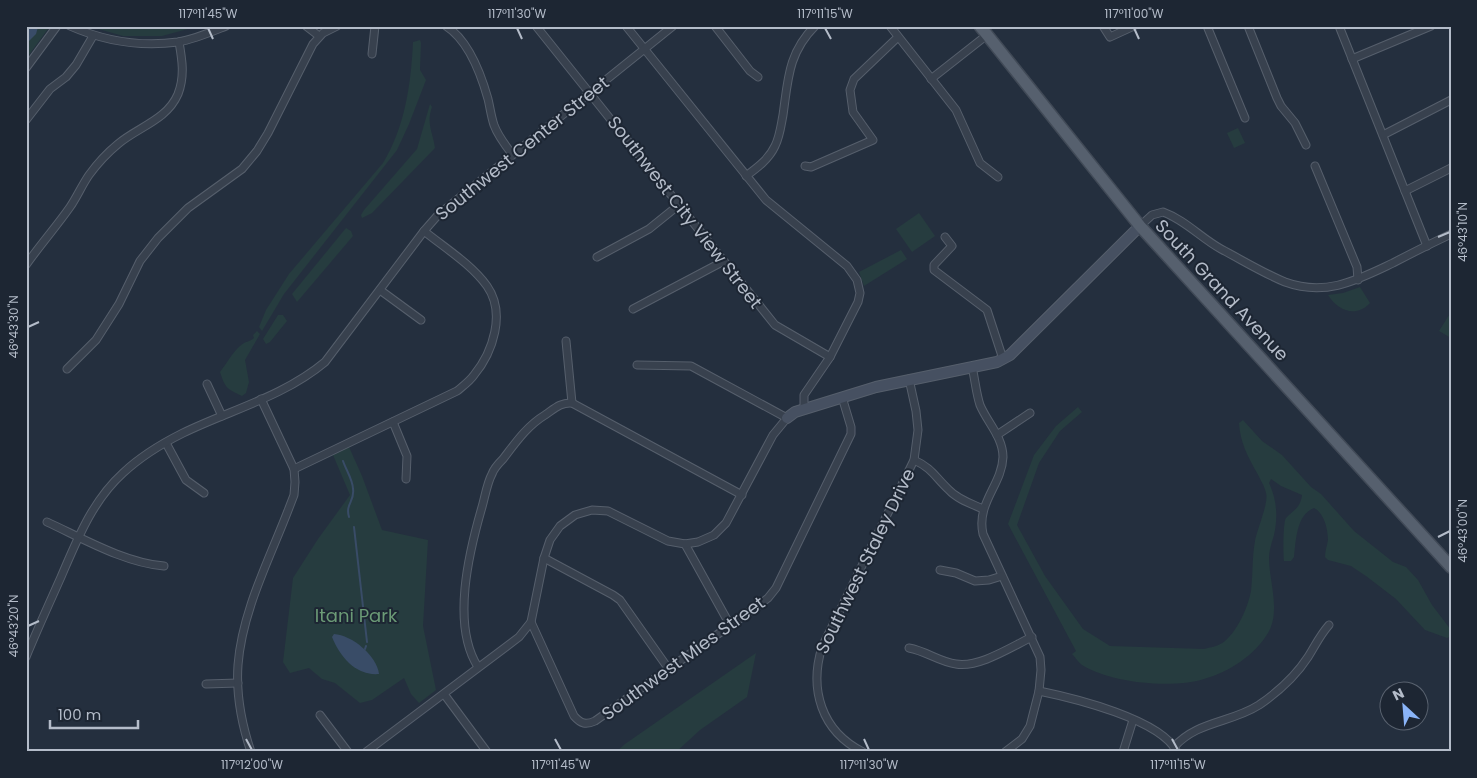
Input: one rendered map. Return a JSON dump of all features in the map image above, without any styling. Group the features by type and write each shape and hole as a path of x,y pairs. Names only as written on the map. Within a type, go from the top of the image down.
{"main road":[{"name":"South Grand Avenue","path":"983,30 1140,226 1451,568"}],"street":[{"path":"26,68 57,26"},
{"path":"70,26 93,36 133,43 179,42 226,26"},
{"path":"306,26 319,36"},
{"path":"67,369 96,340 119,304 140,261 158,238 188,208 242,169 253,156 268,133 307,52 319,36 337,26"},
{"path":"372,54 374,26"},
{"path":"446,26 454,31 463,41 472,57 485,90 494,126 500,139 512,154"},
{"name":"Southwest City View Street","path":"536,26 775,325 830,357"},
{"path":"626,26 766,200 847,266 856,280 860,292 858,302 830,357 804,395 804,409"},
{"name":"Southwest Center Street","path":"26,657 79,536 100,499 122,474 142,458 183,433 290,387 325,362 424,230 438,215 673,26"},
{"path":"715,26 750,70 758,77"},
{"path":"746,176 767,159 775,146 780,132 791,64 796,50 806,35 816,26"},
{"path":"890,26 956,110 980,163 998,178"},
{"path":"1103,26 1107,35 1113,37 1134,26"},
{"path":"1207,26 1245,118"},
{"path":"1248,26 1277,98 1306,145"},
{"path":"1339,26 1427,246"},
{"path":"1352,59 1431,26"},
{"path":"931,79 983,30"},
{"path":"26,120 50,90 66,77 76,65 93,36"},
{"path":"805,166 810,167 873,140 853,112 850,90 854,79 898,37"},
{"path":"26,265 29,256 71,206 88,175 102,159 118,144 155,121 168,110 178,95 183,77 179,42"},
{"path":"1383,135 1451,100"},
{"path":"1315,166 1357,267 1358,280"},
{"path":"1405,191 1451,168"},
{"path":"596,257 650,229 680,204"},
{"path":"366,752 519,637 531,622 544,558 550,540 560,526 575,515 592,510 608,511 668,541 685,544 698,542 714,535 726,523 773,435 787,418 795,412 842,397 1003,359 1010,355 1031,335 1146,219 1157,213 1168,214 1218,247 1259,269 1286,282 1305,287 1324,288 1358,280 1451,234"},
{"path":"294,469 457,391 473,377 485,360 496,324 495,305 488,288 476,273 424,230"},
{"path":"945,237 952,246 934,265 934,270 988,310 1003,359"},
{"path":"633,308 724,261"},
{"path":"380,290 421,320"},
{"path":"566,341 572,403"},
{"path":"637,364 691,366 787,418"},
{"path":"972,367 979,402 1002,446 1003,458 1001,468 983,509 981,517 983,534 1040,657 1039,692 1030,726 1022,739 1005,752"},
{"name":"Southwest Staley Drive","path":"863,752 854,748 841,736 822,709 817,694 817,662 822,647 914,460 918,430 909,380"},
{"path":"207,384 222,416"},
{"name":"Southwest Mies Street","path":"531,622 574,716 579,722 587,724 596,721 759,605 776,588 848,442 851,427 842,397"},
{"path":"251,752 244,726 238,683 240,656 247,621 294,495 295,482 294,469 261,400"},
{"path":"478,667 471,656 469,646 464,596 475,531 491,474 523,432 534,421 564,402 572,403 742,495"},
{"path":"997,435 1030,414"},
{"path":"393,422 407,456 406,479"},
{"path":"166,443 186,480 204,493"},
{"path":"914,460 927,466 949,491 956,496 983,509"},
{"path":"47,522 116,553 152,565 164,566"},
{"path":"685,544 730,625"},
{"path":"544,558 620,600 668,668"},
{"path":"940,570 956,573 975,581 989,580 1002,576"},
{"path":"1039,692 1067,697 1133,720 1163,735 1176,749 1183,737 1194,730 1232,718 1257,706 1278,692 1296,674 1309,656 1318,638 1329,625"},
{"path":"909,648 923,651 944,661 956,664 970,664 982,661 1032,637"},
{"path":"206,684 238,683"},
{"path":"444,694 487,752"},
{"path":"320,715 348,752"},
{"path":"1123,752 1133,720"}],"green space":[{"path":"26,26 50,26 26,59"},
{"path":"88,26 199,26 162,36 123,36"},
{"path":"420,40 420,70 426,80 397,150 284,294 262,331 259,327 266,310 289,274 383,163 391,149 406,105 411,74 413,42"},
{"path":"430,104 432,107 430,123 435,148 372,213 362,218 361,215 364,210 417,149"},
{"path":"1238,128 1245,143 1234,148 1227,133"},
{"path":"919,213 935,236 912,252 896,229"},
{"path":"346,228 351,231 353,236 297,302 292,294"},
{"path":"901,250 907,259 864,286 859,272"},
{"path":"1360,287 1370,303 1365,308 1359,310 1348,311 1342,309 1328,295 1343,293"},
{"path":"1451,312 1451,338 1439,331"},
{"path":"278,315 283,315 287,321 270,342 266,344 263,339"},
{"path":"257,331 260,334 245,360 249,382 246,393 242,396 227,387 223,382 220,372 237,349 254,338 253,335"},
{"path":"1078,407 1082,412 1060,431 1039,463 1017,525 1045,576 1083,629 1110,646 1204,649 1223,643 1238,625 1248,604 1251,591 1253,553 1266,497 1264,486 1243,443 1239,423 1243,420 1262,441 1282,455 1311,487 1321,494 1354,531 1393,562 1406,567 1418,580 1432,605 1451,630 1451,636 1447,638 1425,630 1396,599 1366,576 1351,566 1328,560 1325,557 1328,540 1326,526 1323,517 1314,508 1308,511 1300,522 1296,536 1294,557 1291,561 1284,561 1285,521 1298,506 1302,495 1281,486 1271,479 1269,483 1274,496 1276,515 1269,558 1274,615 1272,624 1263,641 1249,655 1232,667 1213,676 1175,684 1125,680 1094,671 1082,665 1072,654 1076,651 1008,524 1034,455 1056,426"},
{"name":"Itani Park","path":"349,447 382,530 428,540 423,626 436,690 419,703 411,694 404,678 372,700 360,703 335,683 322,679 309,668 290,673 283,662 293,578 350,495 333,455"},
{"path":"756,653 747,697 700,730 676,752 616,752 625,744"}],"water":[{"path":"26,26 38,27 36,34 26,44"},
{"path":"334,634 356,642 374,660 379,674 363,672 350,664 339,652 332,637"}],"waterway":[{"path":"343,461 353,486 353,497 348,509 349,517"},
{"path":"354,527 367,642"}]}
